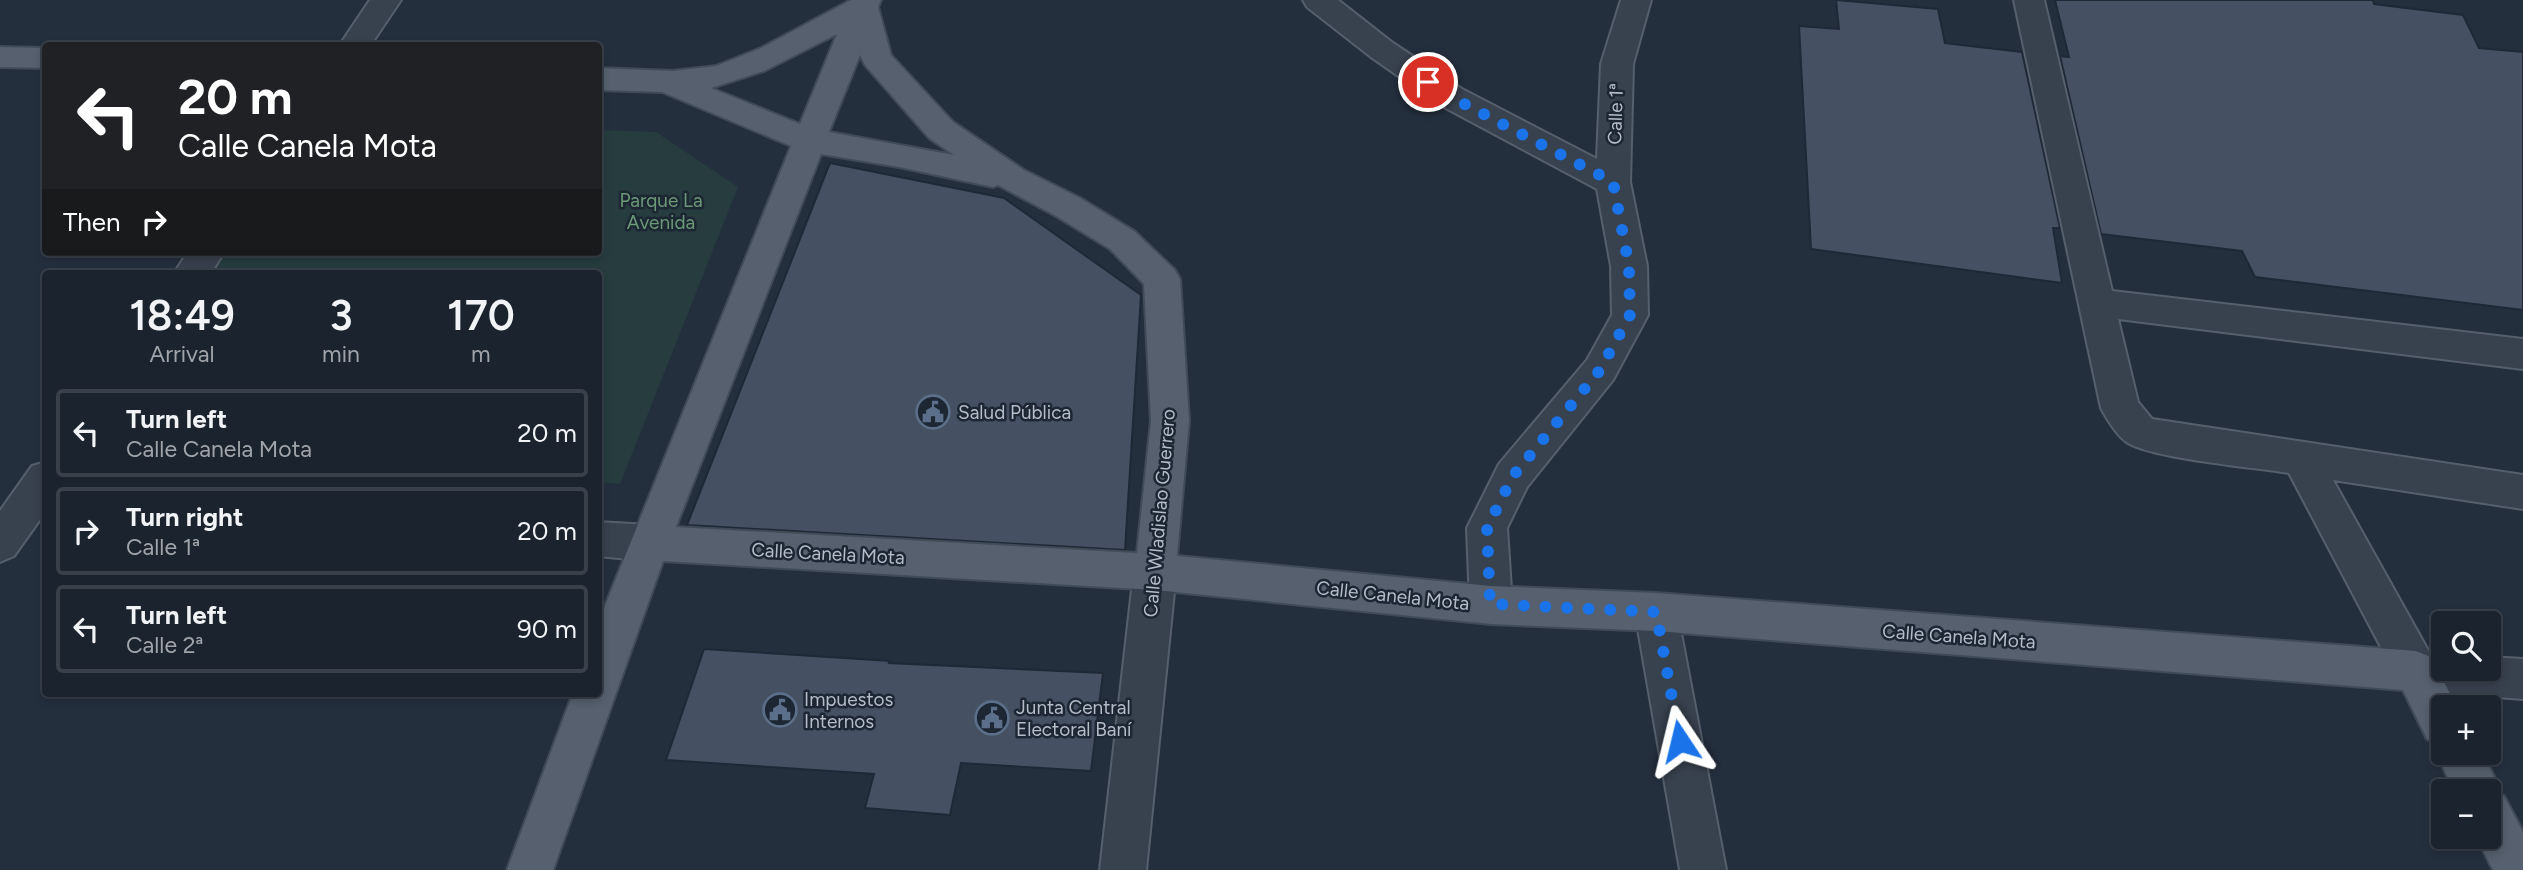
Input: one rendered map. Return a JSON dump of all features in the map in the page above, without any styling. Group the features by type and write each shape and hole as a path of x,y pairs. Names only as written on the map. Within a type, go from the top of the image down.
{"main road":[{"path":"602,79 667,82 718,76 770,55 864,3"},
{"path":"602,671 649,543 864,3"},
{"name":"Calle Wladislao Guerrero","path":"864,3 876,58 941,130 1012,178 1068,207 1122,240 1162,279 1170,421 1155,572"},
{"path":"0,57 42,58"},
{"path":"667,82 811,141 899,155 1012,178"},
{"name":"Calle Canela Mota","path":"649,543 1155,572 1490,604 1656,612 2416,671"},
{"path":"2416,671 2431,700"},
{"path":"530,870 594,697"},
{"path":"2501,837 2518,870"}],"street":[{"path":"357,42 386,0"},
{"path":"1318,0 1382,50 1451,97 1613,182"},
{"name":"Calle 1ª","path":"1490,604 1487,528 1513,476 1600,370 1630,315 1629,266 1613,182 1616,64 1636,0"},
{"path":"2029,0 2120,408 2140,431 2166,438 2523,492"},
{"path":"2096,303 2523,354"},
{"path":"2302,459 2416,671"},
{"path":"0,544 32,486"},
{"name":"Calle Canela Mota","path":"602,538 649,543"},
{"name":"Calle Wladislao Guerrero","path":"1123,870 1155,572"},
{"path":"1656,612 1703,870"},
{"name":"Calle Canela Mota","path":"2416,671 2523,679"}],"green space":[{"name":"Parque La Avenida","path":"602,130 656,132 738,187 620,484 602,482 602,270 214,270 223,256 602,256"}],"building":[{"path":"1836,0 1938,9 1945,43 2022,52 2060,228 2053,228 2062,283 1811,249 1799,26 1839,29"},
{"path":"2055,0 2373,0 2374,4 2463,15 2479,48 2523,52 2523,310 2255,277 2242,251 2101,234 2060,56 2069,57"},
{"name":"Salud Pública","path":"830,163 1004,198 1141,295 1125,550 687,525"},
{"path":"704,649 890,661 889,663 1103,673 1091,771 961,763 950,815 865,808 874,774 666,760"}],"place":[{"name":"Salud Pública","path":"933,412"},
{"name":"Impuestos Internos","path":"780,710"},
{"name":"Junta Central Electoral Baní","path":"992,718"}],"route":[{"path":"1428,82 1562,157 1613,182 1629,266 1630,315 1600,370 1513,476 1487,528 1490,604 1656,612 1680,741"}]}
